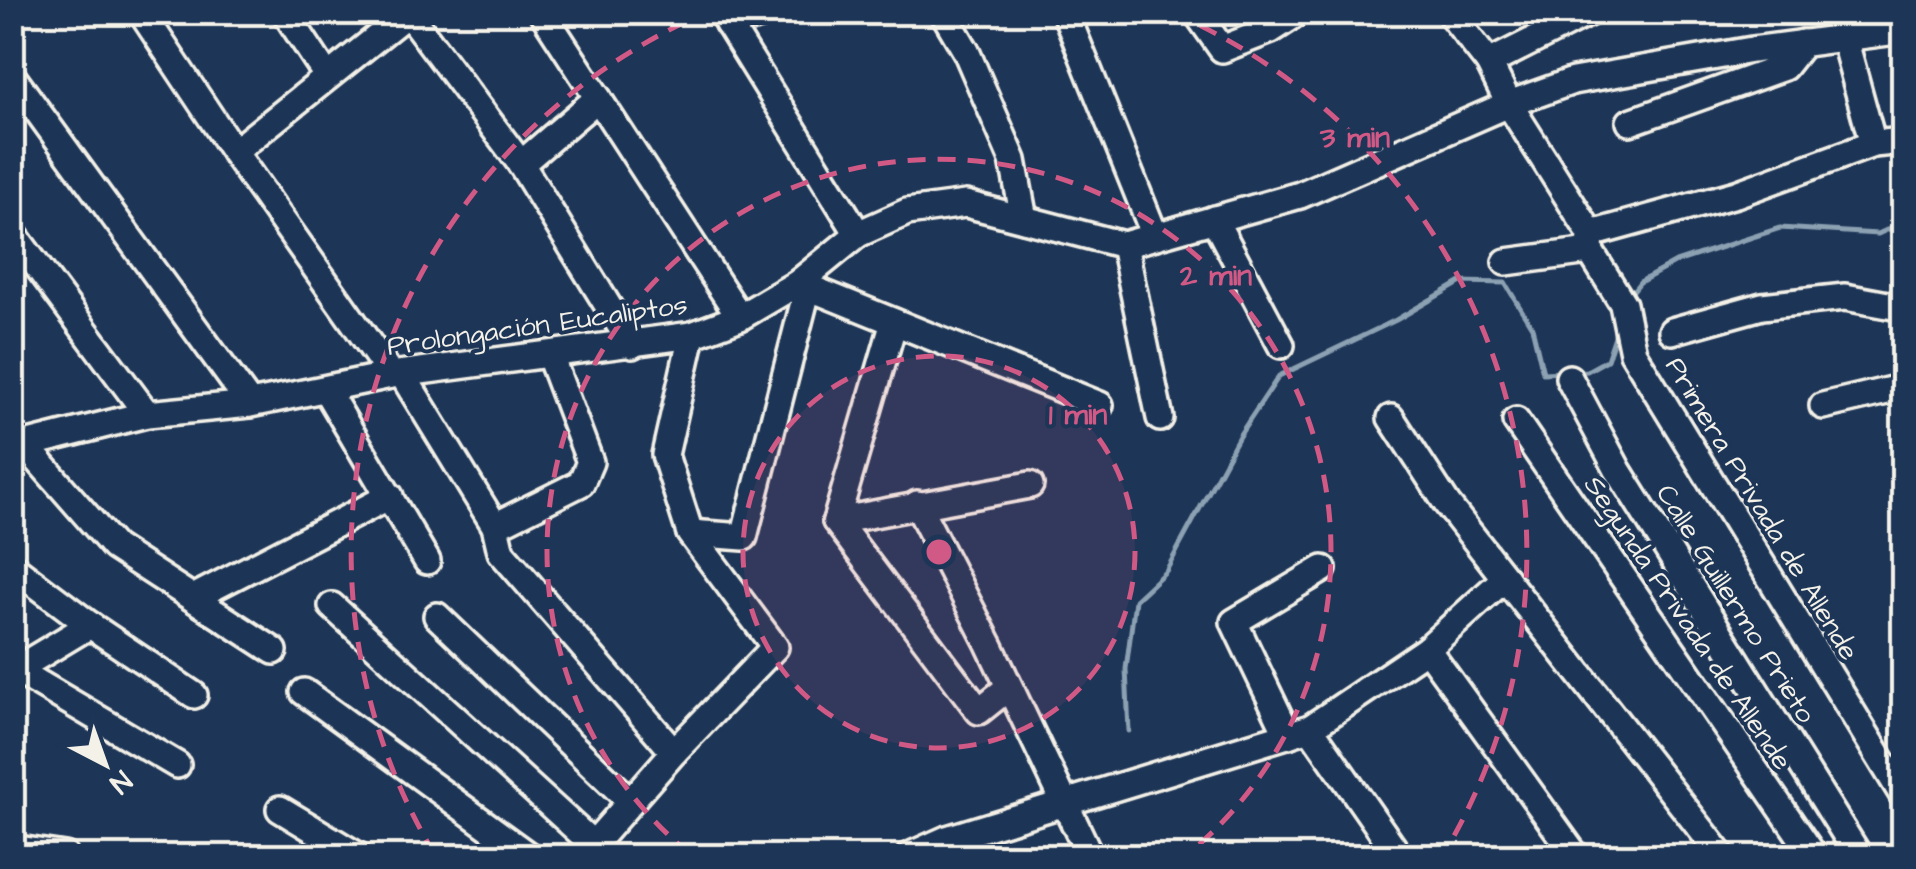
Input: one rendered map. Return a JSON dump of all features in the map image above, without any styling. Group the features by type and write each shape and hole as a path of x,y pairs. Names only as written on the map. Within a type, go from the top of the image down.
{"street":[{"path":"141,12 234,152 397,374 495,526 500,552 674,752"},
{"path":"285,12 327,76"},
{"path":"542,12 740,317"},
{"path":"771,12 724,18 858,234"},
{"path":"943,12 966,51 1013,160 1024,219"},
{"path":"1064,12 1155,236"},
{"path":"1196,12 1218,46 1228,48 1271,30 1299,12"},
{"name":"Primera Privada de Allende","path":"1449,12 1489,63 1591,242 1623,304 1634,353 1904,796"},
{"path":"1489,63 1590,12"},
{"path":"234,152 408,13 522,164 632,344"},
{"path":"1160,418 1124,245 1300,195 1573,80 1904,30"},
{"path":"1844,38 1872,144"},
{"path":"1630,122 1784,67 1804,43"},
{"path":"12,76 250,404"},
{"path":"522,164 598,98"},
{"path":"1506,262 1591,242 1872,144 1904,141"},
{"name":"Prolongación Eucaliptos","path":"19,446 147,414 250,404 397,374 692,335 740,317 803,284 858,234 907,212 966,204 1124,245"},
{"path":"1214,219 1281,345"},
{"path":"12,232 147,414"},
{"path":"690,533 744,537 803,284 1100,406"},
{"path":"1672,331 1762,306 1845,297 1904,308"},
{"path":"836,521 894,322"},
{"path":"332,606 588,850 674,752 775,648 690,533 665,455 692,335"},
{"path":"495,526 581,483 590,462 550,356"},
{"name":"Calle Guillermo Prieto","path":"1568,378 1618,470 1859,856"},
{"path":"1823,406 1904,387"},
{"path":"326,390 427,561"},
{"path":"1391,418 1448,504 1722,856"},
{"name":"Segunda Privada de Allende","path":"1516,422 1814,856"},
{"path":"19,446 114,547 274,651"},
{"path":"836,521 1030,485"},
{"path":"193,598 390,496"},
{"path":"917,504 1090,856"},
{"path":"836,521 979,712 1009,688"},
{"path":"12,566 90,625 194,695"},
{"path":"1323,568 1234,622 1299,732 1399,856"},
{"path":"909,856 951,848 1063,803 1299,732 1427,649 1505,578"},
{"path":"436,616 630,801"},
{"path":"90,625 14,671 177,765"},
{"path":"1427,649 1576,856"},
{"path":"304,692 529,856"},
{"path":"280,809 358,856"},
{"path":"12,848 65,856"}],"waterway":[{"path":"1628,297 1640,282 1676,262 1780,228 1878,234 1904,222"},
{"path":"1129,731 1126,669 1135,600 1166,571 1239,436 1279,376 1396,320 1461,282 1505,283 1532,327 1543,373 1563,372"},
{"path":"1574,372 1587,371 1607,360 1615,323"}]}
